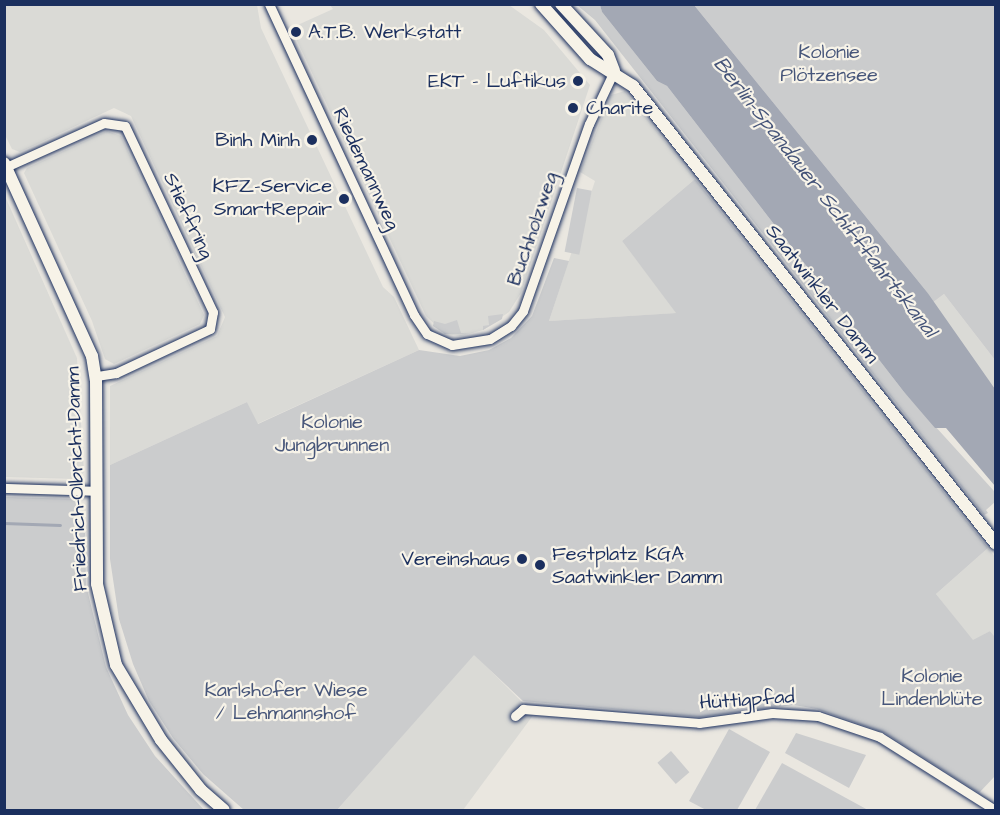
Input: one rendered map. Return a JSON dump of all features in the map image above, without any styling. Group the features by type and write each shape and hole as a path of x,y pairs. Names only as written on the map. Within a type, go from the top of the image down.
{"main road":[{"name":"Saatwinkler Damm","path":"541,4 595,63 614,71 633,86 996,544"},
{"name":"Saatwinkler Damm","path":"561,4 608,55 614,71"},
{"name":"Friedrich-Olbricht-Damm","path":"5,165 81,326 96,376 97,584 116,665 160,740 201,790 224,810"}],"street":[{"name":"Riedemannweg","path":"269,4 414,315 427,334 440,342"},
{"name":"Buchholzweg","path":"440,342 457,346 490,339 523,311 589,124 614,71"},
{"name":"Stieffring","path":"5,165 104,123 125,126 213,312 210,329 116,373 96,376"},
{"path":"4,488 97,491"},
{"name":"Hüttigpfad","path":"515,716 523,709 699,723 772,713 818,716 880,737 994,805"}],"shaded area":[{"path":"4,5 257,5 261,28 383,287 394,297 419,350 257,424 247,402 110,465 110,386 217,336 225,317 131,116 114,108 20,152 12,149 4,133"},
{"path":"330,5 509,5 544,30 590,85 521,293 509,312 483,330 461,336 445,334 426,316 291,28 333,9"},
{"path":"625,91 695,179 622,241 677,313 549,321 595,181 580,172 611,95"},
{"path":"107,131 121,136 204,315 200,324 114,364 105,359 92,321 24,173 27,168"},
{"path":"4,194 77,358 84,472 77,479 5,477"},
{"path":"944,294 995,360 995,389 932,303"},
{"path":"988,548 995,557 995,637 990,631 973,641 936,594"},
{"path":"474,654 534,714 463,810 337,810"}],"green space":[{"path":"549,5 569,19 605,60 602,62"},
{"path":"577,5 600,5 602,12 657,81 667,86 904,392 994,491 995,502 986,510 988,513 984,515 595,20"},
{"name":"Kolonie Plötzensee","path":"694,5 995,5 995,360 944,294 932,303 927,292"},
{"path":"695,179 988,548 936,594 973,640 990,631 995,637 995,776 979,793 885,733 817,709 794,705 700,717 523,701 474,655 337,810 244,810 203,774 173,738 149,701 133,664 119,619 110,559 110,465 247,402 258,424 419,350 460,356 489,350 511,338 532,316 554,258 569,261 549,321 676,313 622,241"},
{"path":"577,188 592,191 579,255 565,252"},
{"path":"503,314 502,319 483,330 483,326 489,325 488,316"},
{"path":"457,320 461,333 468,334 445,334 433,326 434,321 445,324"},
{"name":"Karlshofer Wiese / Lehmannshof","path":"5,497 79,499 74,528 85,533 86,585 106,667 128,715 155,756 204,810 5,810"},
{"path":"729,729 770,752 737,810 706,810 689,801"},
{"path":"796,733 866,755 849,788 785,753"},
{"path":"671,751 689,772 676,784 657,763"},
{"path":"782,763 868,810 755,810"}],"water":[{"name":"Berlin-Spandauer Schifffahrtskanal","path":"600,5 694,5 927,292 995,389 995,486 946,428 935,428 904,392 667,86 657,81 602,12"}],"waterway":[{"path":"4,523 60,525"}],"place":[{"name":"A.T.B. Werkstatt","path":"296,32"},
{"name":"EKT - Luftikus","path":"578,81"},
{"name":"Charite","path":"573,108"},
{"name":"Binh Minh","path":"312,140"},
{"name":"KFZ-Service SmartRepair","path":"344,199"},
{"name":"Vereinshaus","path":"522,559"},
{"name":"Festplatz KGA Saatwinkler Damm","path":"540,565"}],"park label":[{"name":"Kolonie Jungbrunnen","path":"332,434"},
{"name":"Kolonie Lindenblüte","path":"932,688"}]}
